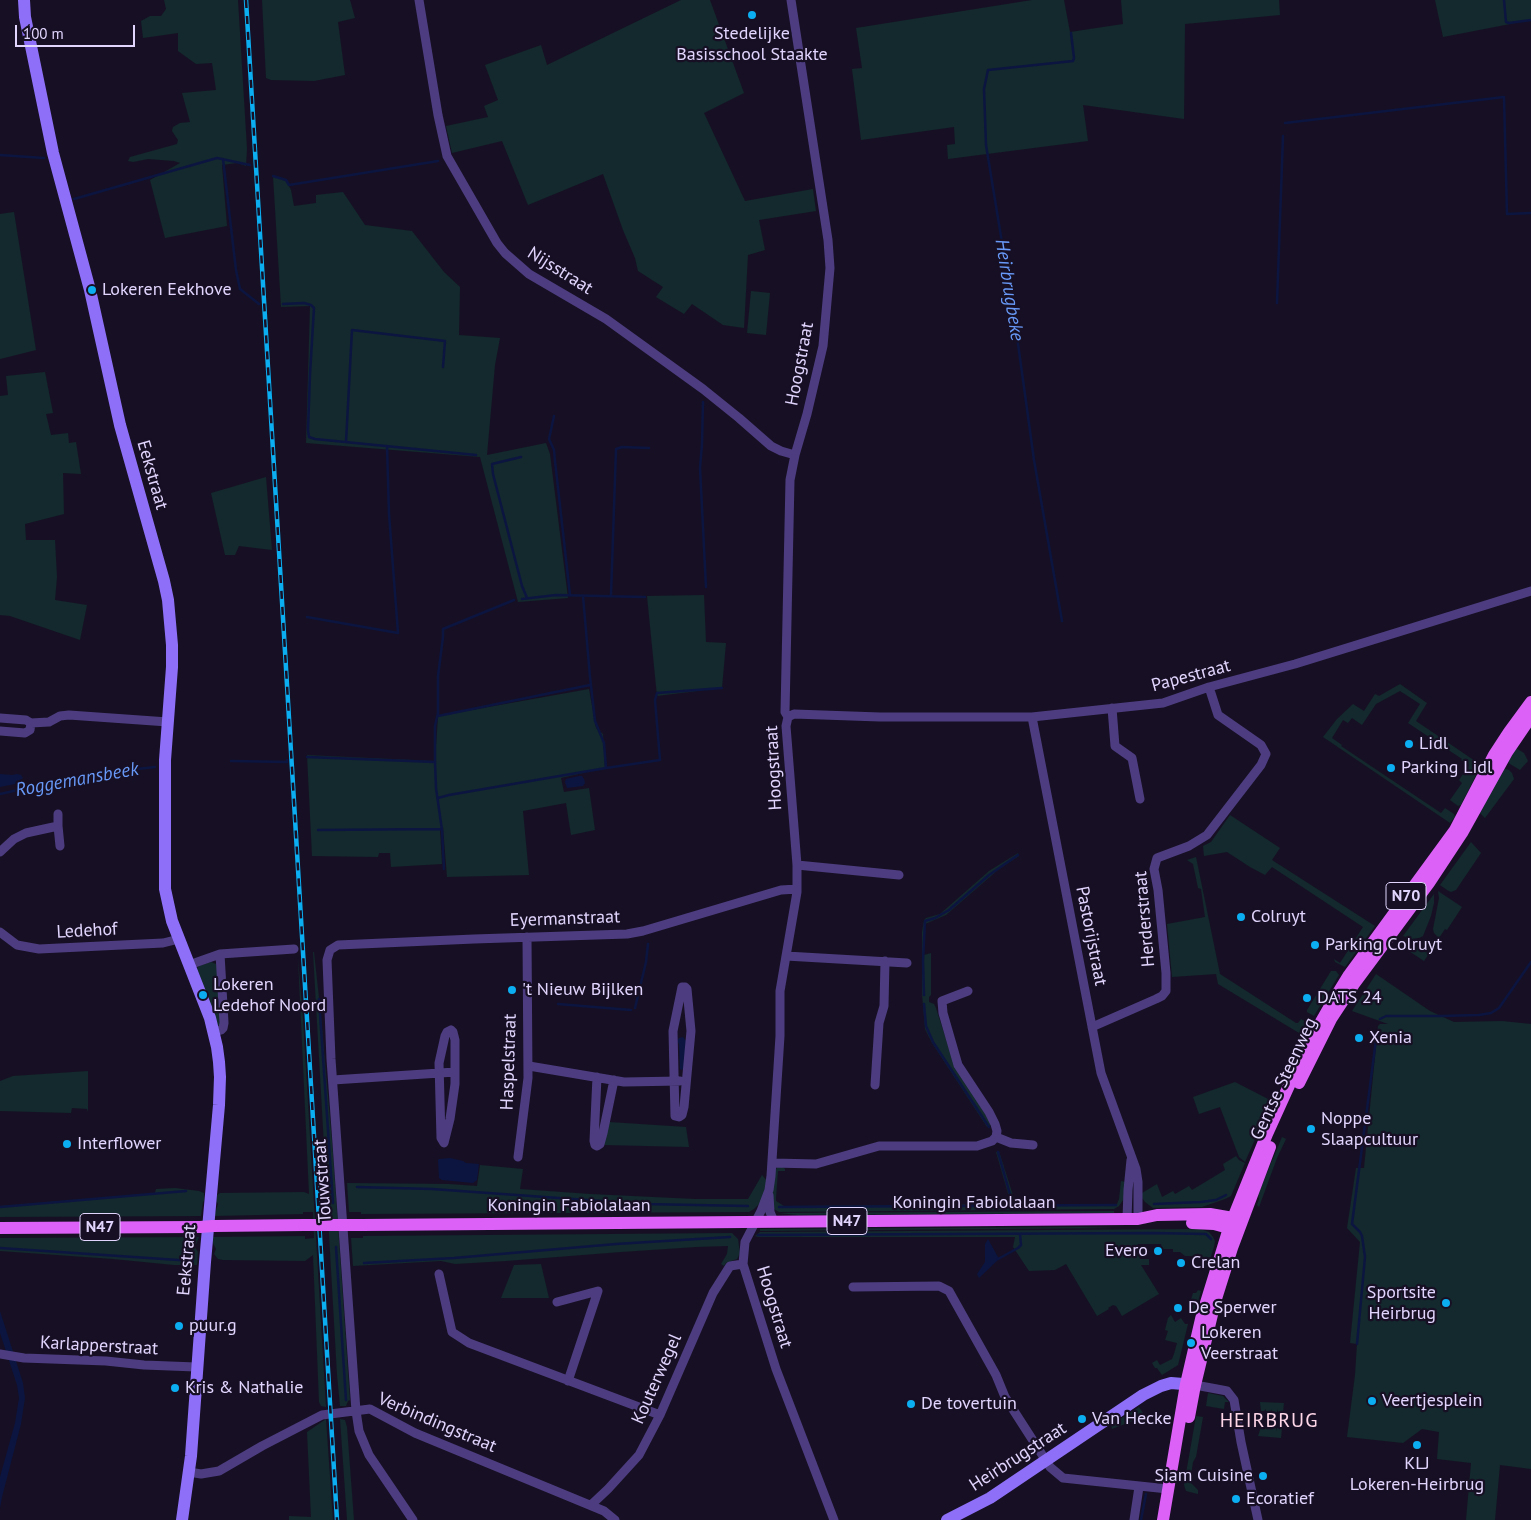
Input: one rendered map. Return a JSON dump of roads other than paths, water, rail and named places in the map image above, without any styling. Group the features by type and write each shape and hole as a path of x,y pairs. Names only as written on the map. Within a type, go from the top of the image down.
{"main road":[{"name":"Gentse Steenweg","path":"1171,1520 1179,1473 1194,1348 1201,1319 1266,1134 1318,1025 1349,975 1455,830 1494,755 1531,702"},
{"name":"Gentse Steenweg","path":"1168,1489 1190,1385 1215,1302 1235,1225 1274,1136 1331,1019 1462,834 1507,752 1531,717"},
{"name":"Koningin Fabiolalaan","path":"0,1228 1133,1219 1156,1223 1235,1225"},
{"name":"N70","path":"1163,1520 1168,1489"}],"street":[{"name":"Eekstraat","path":"24,0 25,17 53,153 88,282 120,425 168,600 172,667 165,760 165,889 170,914 214,1032 219,1062 220,1092 189,1472 182,1520"},
{"name":"Nijsstraat","path":"419,0 438,115 447,156 497,243 505,253 529,274 606,318 703,389 771,446 794,455"},
{"name":"Hoogstraat","path":"791,0 828,240 830,268 822,346 807,414 794,455 790,480 785,712 788,717 786,726 797,865 797,889 780,991 780,1036 773,1163 769,1190 761,1211 745,1242 743,1264 776,1368 834,1520"},
{"name":"Papestraat","path":"788,717 794,714 880,717 1032,717 1163,703 1531,591"},
{"name":"Herderstraat","path":"1092,1027 1156,1000 1166,991 1160,908 1154,869 1157,858 1189,846 1207,836 1261,764 1266,754 1261,745 1218,715 1209,688"},
{"path":"1112,708 1115,746 1132,758 1140,799"},
{"path":"0,718 26,720 31,723 49,722 60,716 69,715 168,722"},
{"name":"Pastorijstraat","path":"1032,717 1101,1073 1132,1157 1128,1190 1133,1219"},
{"path":"0,731 25,734 30,730 31,723"},
{"path":"58,814 60,846"},
{"path":"0,852 14,839 26,833 58,826"},
{"path":"797,865 899,875"},
{"name":"Eyermanstraat","path":"330,950 338,945 627,934 781,890 797,889"},
{"name":"Ledehof","path":"0,932 17,945 39,949 163,943 179,939"},
{"name":"Haspelstraat","path":"518,1158 528,1078 527,937"},
{"path":"189,965 220,954 294,949"},
{"name":"Touwstraat","path":"330,950 328,970 333,1080 358,1431 369,1456 413,1520"},
{"path":"214,1032 224,1028 220,954"},
{"path":"786,956 907,963"},
{"path":"875,1085 879,1023 884,1006 885,961"},
{"path":"682,987 688,989 691,1031 684,1107 682,1115 679,1117 675,1116 673,1031 682,987"},
{"path":"773,1163 816,1164 880,1146 977,1146 992,1142 996,1137 995,1124 958,1065 943,1013 942,1000 968,991"},
{"path":"450,1030 453,1032 455,1040 455,1084 444,1143 442,1138 438,1072 438,1063 445,1036 450,1030"},
{"path":"673,1031 691,1031"},
{"path":"528,1066 624,1082 687,1081"},
{"path":"333,1080 454,1072"},
{"path":"596,1077 594,1141 597,1146 600,1144 614,1080"},
{"path":"996,1137 1011,1143 1034,1145"},
{"path":"769,1190 770,1212 773,1219 777,1222"},
{"name":"Kouterwegel","path":"591,1505 639,1455 660,1416 713,1293 730,1266 743,1264"},
{"path":"439,1274 452,1332 469,1343 660,1416"},
{"path":"853,1286 939,1286 949,1291 996,1375 1005,1396 1052,1470 1063,1478 1168,1489"},
{"path":"557,1302 598,1291 568,1381"},
{"name":"Karlapperstraat","path":"3,1355 196,1368"},
{"name":"Heirbrugstraat","path":"946,1520 990,1498 1143,1395 1171,1383 1190,1385"},
{"path":"1190,1385 1226,1391 1234,1400 1258,1520"},
{"name":"Verbindingstraat","path":"189,1472 209,1473 219,1471 322,1414 370,1409 415,1433 591,1505 604,1511 615,1520"},
{"path":"1134,1520 1139,1487"}],"waterway":[{"path":"1504,0 1506,22 1531,20"},
{"name":"Heirbrugbeke","path":"1062,621 1034,460 1015,322 986,145 984,89 988,70 1073,61 1071,33"},
{"path":"1285,123 1504,97 1507,214 1531,213"},
{"path":"1277,303 1283,136"},
{"path":"0,155 44,158"},
{"path":"74,199 217,158 250,165"},
{"path":"223,159 236,270 240,289 259,304"},
{"path":"273,176 286,180 289,185 438,161"},
{"path":"283,304 304,303 314,308 309,437 476,455"},
{"path":"346,442 352,330 445,341 443,367"},
{"path":"703,402 700,468 706,587"},
{"path":"554,416 549,439 554,450 570,595"},
{"path":"307,617 398,633 389,514 387,446"},
{"path":"611,595 616,449 622,447 649,448"},
{"path":"521,457 492,464 522,586 527,598"},
{"path":"522,599 556,595 645,597"},
{"path":"583,596 595,721 604,743 606,768 660,760 655,700 657,693 722,688"},
{"path":"444,869 435,762 438,676 443,629 514,600"},
{"path":"438,716 590,685"},
{"name":"Roggemansbeek","path":"307,757 435,762"},
{"name":"Roggemansbeek","path":"231,761 287,762 287,760"},
{"name":"Roggemansbeek","path":"0,794 84,775 155,767"},
{"path":"438,798 606,768"},
{"path":"318,830 441,829"},
{"name":"Heirbrugbeke","path":"924,995 925,921 949,910 989,875 1018,855"},
{"path":"635,1008 646,962 648,944"},
{"path":"1380,1019 1386,1016 1479,1015 1491,1013 1499,1008 1531,962"},
{"path":"319,999 333,1203"},
{"path":"558,1004 631,1010"},
{"name":"Heirbrugbeke","path":"924,1004 926,1026 933,1042 989,1127"},
{"path":"1357,1344 1365,1257 1362,1236 1352,1224 1377,1032"},
{"name":"Heirbrugbeke","path":"998,1152 1013,1205"},
{"path":"357,1187 432,1189 643,1204 748,1206"},
{"path":"0,1207 186,1191"},
{"path":"1154,1204 1201,1202 1216,1200 1226,1195"},
{"path":"779,1207 1116,1205"},
{"path":"758,1235 1153,1233 1206,1234 1211,1239"},
{"name":"Heirbrugbeke","path":"998,1259 1021,1245 1020,1234"},
{"path":"364,1263 730,1237"},
{"path":"336,1247 346,1400"},
{"path":"0,1248 193,1261"},
{"name":"Heirbrugbeke","path":"1141,1520 1146,1494"}],"railway":[{"path":"246,0 337,1520"}],"place":[{"name":"Stedelijke Basisschool Staakte","path":"752,15"},
{"name":"Lokeren Eekhove","path":"92,290"},
{"name":"Lidl","path":"1409,744"},
{"name":"Parking Lidl","path":"1391,768"},
{"name":"Colruyt","path":"1241,917"},
{"name":"Parking Colruyt","path":"1315,945"},
{"name":"'t Nieuw Bijlken","path":"512,990"},
{"name":"Lokeren Ledehof Noord","path":"203,995"},
{"name":"DATS 24","path":"1307,998"},
{"name":"Xenia","path":"1359,1038"},
{"name":"Noppe Slaapcultuur","path":"1311,1129"},
{"name":"Interflower","path":"67,1144"},
{"name":"Evero","path":"1158,1251"},
{"name":"Crelan","path":"1181,1263"},
{"name":"Sportsite Heirbrug","path":"1446,1303"},
{"name":"De Sperwer","path":"1178,1308"},
{"name":"puur.g","path":"179,1326"},
{"name":"Lokeren Veerstraat","path":"1191,1343"},
{"name":"Kris & Nathalie","path":"175,1388"},
{"name":"Veertjesplein","path":"1372,1401"},
{"name":"De tovertuin","path":"911,1404"},
{"name":"Van Hecke","path":"1082,1419"},
{"name":"KLJ Lokeren-Heirbrug","path":"1417,1445"},
{"name":"Siam Cuisine","path":"1263,1476"},
{"name":"Ecoratief","path":"1236,1499"}],"district":[{"name":"HEIRBRUG","path":"1269,1421"}]}
